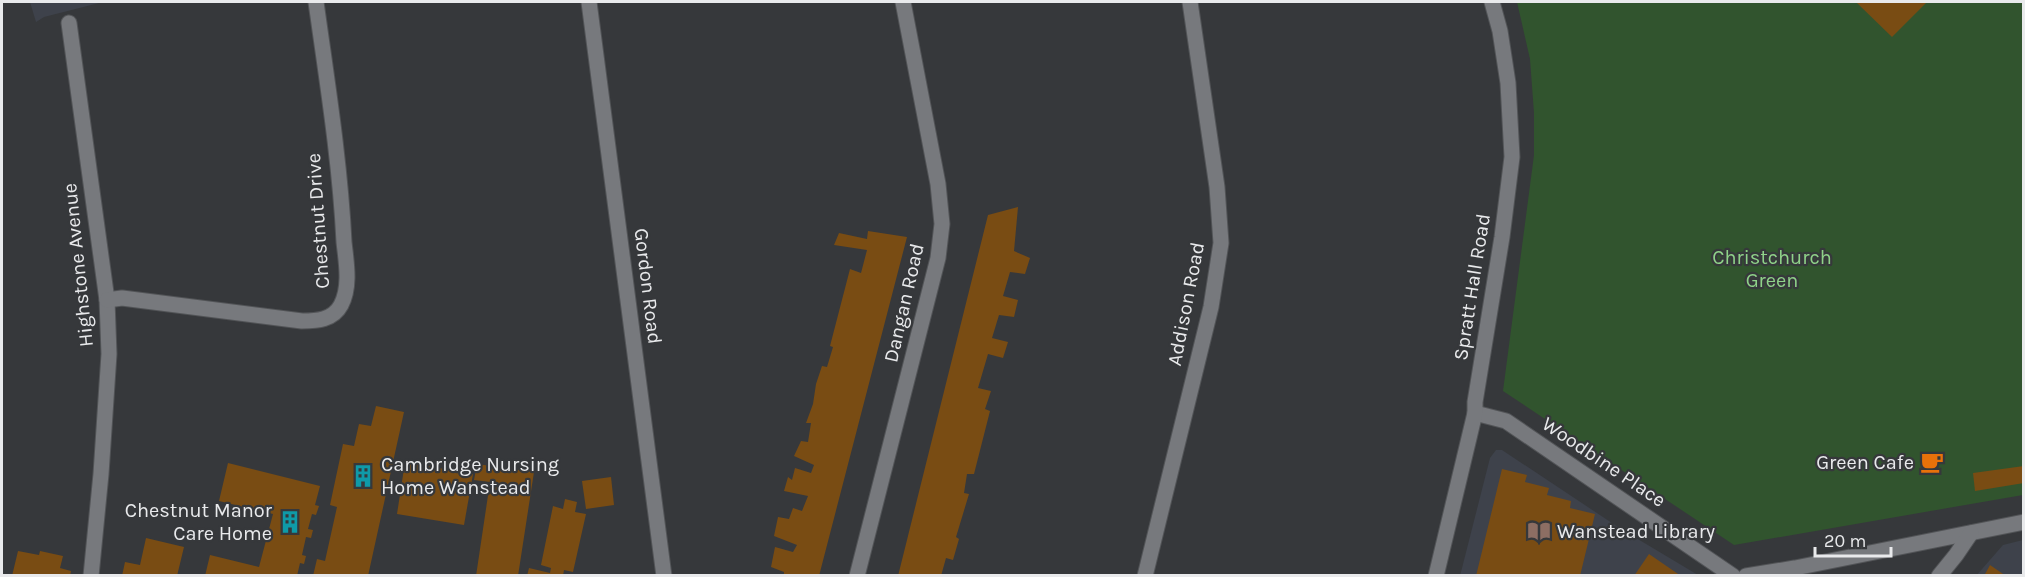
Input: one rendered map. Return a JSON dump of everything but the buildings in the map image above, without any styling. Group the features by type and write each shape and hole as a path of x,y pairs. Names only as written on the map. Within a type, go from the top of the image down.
{"street":[{"name":"Chestnut Drive","path":"107,300 126,299 302,321 319,321 332,315 340,307 346,293 343,221 316,2"},
{"name":"Gordon Road","path":"589,2 664,576"},
{"name":"Dangan Road","path":"857,576 938,258 942,224 938,184 903,2"},
{"name":"Addison Road","path":"1144,576 1211,307 1221,243 1217,187 1190,2"},
{"name":"Spratt Hall Road","path":"1436,576 1475,413 1512,157 1508,83 1500,32 1492,2"},
{"name":"Highstone Avenue","path":"69,23 107,300 107,378 91,576"},
{"name":"Woodbine Place","path":"1475,413 1506,421 1734,576"},
{"path":"1754,575 2024,522"},
{"path":"1939,576 1971,533"}],"shaded area":[{"path":"30,2 103,2 44,17 36,22"},
{"path":"1496,450 1502,450 1621,529 1698,575 1460,576 1490,458"},
{"path":"2023,540 2023,575 1976,576 2003,545"}],"green space":[{"name":"Christchurch Green","path":"1517,2 2023,2 2023,495 1734,545 1503,391 1534,155 1530,59"}],"place":[{"name":"Green Cafe","path":"1932,462"},
{"name":"Cambridge Nursing Home Wanstead","path":"363,476"},
{"name":"Chestnut Manor Care Home","path":"290,522"},
{"name":"Wanstead Library","path":"1539,531"}]}
